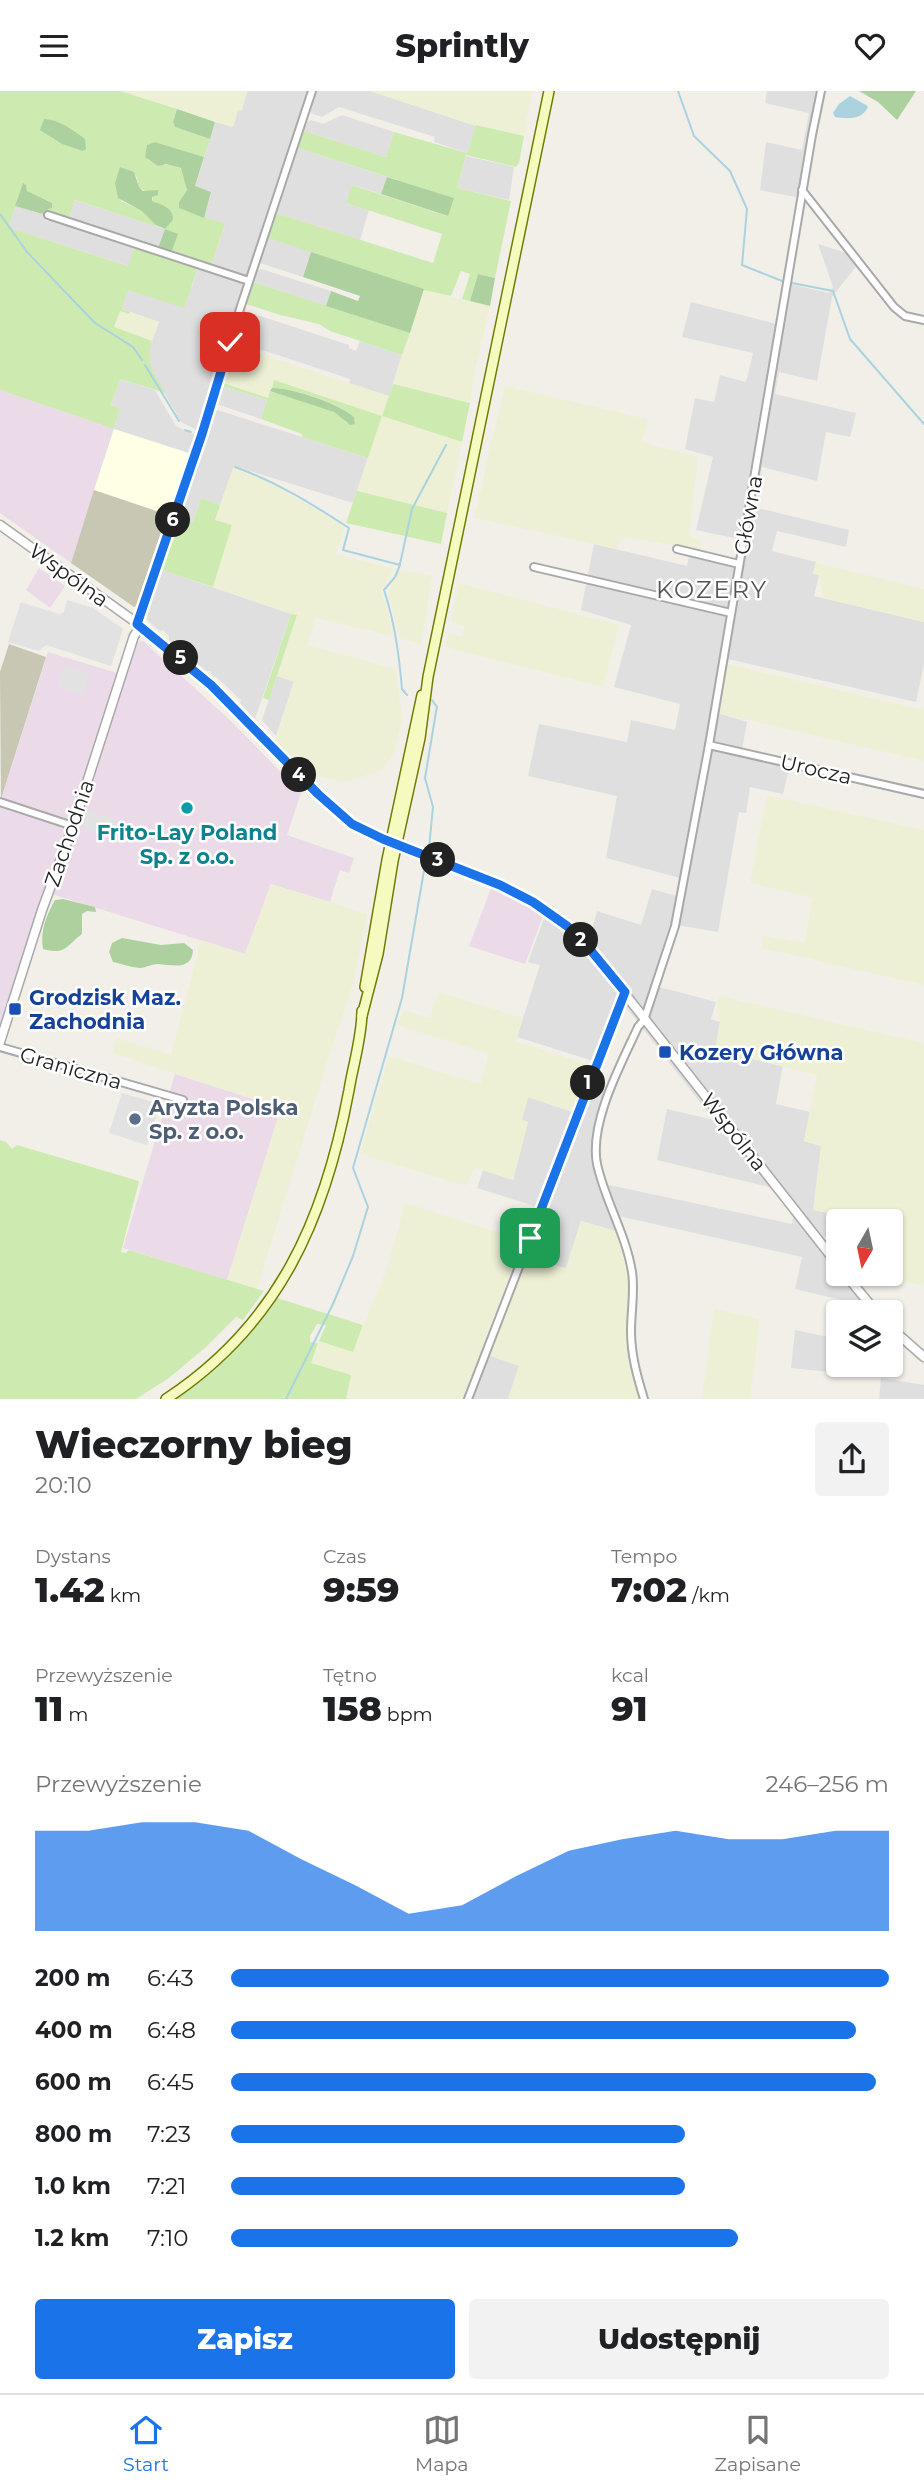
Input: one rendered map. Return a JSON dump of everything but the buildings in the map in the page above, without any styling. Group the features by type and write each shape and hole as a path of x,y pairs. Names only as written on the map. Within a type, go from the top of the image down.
{"main road":[{"path":"166,1399 200,1374 244,1331 279,1285 302,1246 333,1166 412,735 428,677 549,91"}],"street":[{"path":"139,625 312,91"},
{"name":"Główna","path":"644,1399 633,1356 632,1272 600,1174 596,1150 601,1118 610,1092 644,1018 675,926 709,744 821,91"},
{"path":"802,190 894,307 905,316 924,320"},
{"path":"48,215 249,281"},
{"name":"Wspólna","path":"0,525 139,625 211,685 343,818 359,829 394,844 500,885 533,902 567,926 583,941 625,992 826,1250"},
{"path":"677,549 739,564"},
{"path":"534,567 731,613"},
{"name":"Zachodnia","path":"0,1042 139,625"},
{"name":"Urocza","path":"709,744 924,794"},
{"path":"0,802 73,826"},
{"path":"468,1399 625,992"},
{"name":"Graniczna","path":"0,1047 183,1100"},
{"path":"855,1286 866,1300"},
{"path":"903,1339 924,1357"}],"shaded area":[{"path":"120,91 247,91 233,127"},
{"path":"247,91 308,91 248,278 211,266 225,225 204,218 211,192 195,187 215,122 233,127 238,109 242,110"},
{"path":"316,91 370,91 476,126 467,153 434,142 435,137 339,107 322,117 311,113"},
{"path":"370,91 532,91 524,136 476,126"},
{"path":"767,91 818,91 800,198 760,190 766,142 802,150 809,113 765,103"},
{"path":"342,115 394,132 386,157 304,131 307,122 311,120 323,124"},
{"path":"298,148 387,177 381,194 353,185 346,203 369,210 360,240 276,213"},
{"path":"466,156 514,167 509,200 457,188"},
{"path":"74,200 165,229 158,248 68,219"},
{"path":"15,206 46,215 45,221 54,221 134,248 129,266 12,229 9,224"},
{"path":"268,238 311,252 303,277 260,263"},
{"path":"818,244 850,254 858,264 832,297 817,381 779,372 775,394 856,413 850,437 826,432 817,481 762,467 754,507 849,530 846,547 777,531 772,551 816,562 813,573 819,575 814,596 924,622 924,664 916,702 728,659 718,713 747,722 741,755 790,766 783,794 750,787 746,813 739,812 718,932 670,924 652,985 716,1002 711,1019 720,1022 715,1050 783,1065 776,1104 810,1112 804,1141 821,1146 814,1210 826,1213 826,1237 813,1234 826,1252 826,1286 851,1286 862,1300 842,1300 795,1289 802,1257 614,1215 622,1233 581,1221 566,1269 525,1257 544,1209 477,1188 483,1170 513,1180 528,1122 521,1120 528,1097 578,1114 589,1085 608,1091 596,1143 603,1186 608,1189 609,1185 792,1224 794,1212 778,1189 657,1160 667,1109 714,1120 618,997 593,1061 517,1037 540,965 528,962 546,913 586,951 597,911 641,925 652,889 677,896 680,878 606,858 617,796 528,776 539,724 627,742 631,720 675,730 680,704 614,687 631,625 581,610 594,544 687,566 690,552 735,561 739,539 696,530 713,457 685,449 695,398 714,402 720,375 746,382 753,353 682,337 691,302 784,326 790,284 829,293 833,287"},
{"path":"198,268 244,283 245,286 199,431 181,422 149,366 147,355 159,322 122,309 128,289 192,287"},
{"path":"261,269 331,291 326,306 253,282 257,271"},
{"path":"424,290 490,306 470,403 393,384"},
{"path":"120,311 159,322 152,341 114,328"},
{"path":"248,312 349,345 349,348 356,351 360,341 402,355 389,396 349,384 350,379 235,341 243,314"},
{"path":"233,345 389,396 382,416 274,381 268,398 223,383"},
{"path":"120,379 155,390 176,426 197,436 192,454 114,429 120,408 111,405"},
{"path":"222,386 267,400 261,419 216,404"},
{"path":"505,386 648,419 642,442 698,457 689,535 701,541 700,550 622,537 617,549 474,518"},
{"path":"0,390 114,429 71,563 0,513"},
{"path":"214,409 368,458 353,503 234,466 220,505 201,498 193,522 177,517"},
{"path":"382,416 462,442 447,513 357,491"},
{"path":"114,429 188,453 168,515 94,490"},
{"path":"233,468 264,479 345,527 336,554 394,569 381,592 388,611 392,636 316,618 307,645 396,669 402,719 394,752 386,765 376,772 346,782 307,774 275,741 294,682 277,676 297,616 213,587 232,526 215,520"},
{"path":"94,490 168,515 138,606 134,607 71,563"},
{"path":"816,563 924,589 924,622 823,598 819,575 813,574"},
{"path":"39,568 65,586 50,608 26,590"},
{"path":"159,569 291,614 255,719 240,703 241,700 215,676 214,678 210,671 206,671 169,640 163,630 159,631 143,616"},
{"path":"399,570 432,576 421,644 400,639 389,596 389,589"},
{"path":"459,583 619,625 603,687 445,647 448,633 462,637 465,627 451,622"},
{"path":"67,600 93,608 123,629 111,666 46,645 39,651 8,642 21,602 59,614 64,612"},
{"path":"143,641 233,723 301,793 287,835 354,858 349,873 340,870 330,902 271,884 245,954 45,892 0,1035 0,803 48,652 127,676 138,642"},
{"path":"9,644 46,657 1,799 0,672"},
{"path":"726,664 924,710 924,761 718,713"},
{"path":"63,665 89,673 83,695 57,687"},
{"path":"277,676 294,681 276,736 262,720"},
{"path":"767,795 924,830 924,985 762,948 764,936 804,943 813,898 750,883"},
{"path":"87,810 116,819 111,836 82,827"},
{"path":"271,884 367,914 352,988 257,1289 227,1280 281,1108 112,1053 117,1038 171,1055 201,940 245,954"},
{"path":"492,886 529,905 543,916 525,964 469,946"},
{"path":"438,992 523,1018 516,1041 590,1065 573,1112 528,1097 522,1120 528,1122 513,1180 475,1168 466,1186 360,1154 389,1056 480,1084 489,1054 397,1025 404,1010 430,1018"},
{"path":"719,996 924,1043 924,1286 903,1282 903,1209 826,1209 826,1213 813,1210 821,1146 804,1141 817,1075 715,1050 720,1022 716,1002"},
{"name":"Aryzta Polska Sp. z o.o.","path":"175,1074 281,1108 227,1280 123,1248"},
{"name":"Aryzta Polska Sp. z o.o.","path":"122,1093 160,1104 147,1145 109,1133"},
{"path":"405,1203 522,1240 463,1399 346,1399 350,1375 310,1363 319,1341 353,1351 388,1266"},
{"path":"581,1221 618,1232 625,1254 630,1290 631,1359 640,1399 508,1399 519,1366 488,1355 525,1257 566,1268"},
{"path":"714,1309 760,1319 750,1399 702,1399"},
{"path":"795,1330 826,1336 826,1372 791,1368"},
{"path":"488,1355 519,1366 508,1399 472,1399"},
{"path":"881,1378 924,1385 924,1399 879,1399"}],"green space":[{"path":"0,91 120,91 177,109 173,122 175,127 210,139 204,157 155,142 148,160 182,169 187,190 179,202 181,209 225,224 211,266 171,253 165,229 173,220 152,201 153,196 139,187 136,175 116,183 121,201 143,211 158,227 75,200 68,219 47,212 49,201 27,191 26,185 23,184 9,224 13,229 128,266 134,248 198,268 184,308 128,290 122,309 130,312 120,311 114,327 152,341 150,362 166,393 120,379 111,405 120,408 114,429 0,390"},
{"path":"859,91 916,91 897,120 878,102"},
{"path":"177,109 215,122 210,139 175,127 173,122"},
{"path":"44,119 61,123 85,139 86,149 83,151 62,144 40,130"},
{"path":"476,125 524,136 516,167 466,155 457,188 511,201 495,278 478,274 470,301 462,299 470,274 461,271 451,296 424,290 268,238 276,213 433,263 442,234 346,203 352,185 447,216 453,198 298,148 304,131 386,157 394,132 467,153"},
{"path":"155,142 204,157 195,186 211,192 204,218 179,208 179,202 187,190 181,168 166,164 158,166 145,157 147,145"},
{"path":"120,167 134,172 143,191 158,190 158,195 152,197 152,201 166,207 173,216 165,229 156,225 142,211 118,198 115,183"},
{"path":"387,177 454,198 448,216 381,194"},
{"path":"23,183 27,191 52,203 52,208 48,209 46,215 15,206"},
{"path":"165,229 178,234 171,253 158,248"},
{"path":"311,252 424,289 410,333 326,306 331,291 358,301 360,296 303,277"},
{"path":"478,274 495,278 490,306 470,301"},
{"path":"253,282 410,333 402,355 330,331 319,324 246,304"},
{"path":"274,380 382,416 368,458 302,437 302,434 261,419 267,400 222,386 223,383 268,398 270,391 311,402 331,410 346,423 355,424 354,417 327,401 291,390 272,388"},
{"path":"393,384 470,403 462,442 382,416"},
{"path":"272,388 291,390 327,402 354,417 355,424 350,425 334,412 270,391"},
{"path":"357,491 447,513 441,544 346,523"},
{"path":"201,498 220,505 215,520 232,525 213,587 159,569 177,517 193,522"},
{"path":"291,614 297,615 269,700 263,698"},
{"path":"63,899 95,907 96,912 87,911 82,914 82,934 65,949 43,949 42,936 46,918 55,900"},
{"path":"122,938 161,945 184,943 193,950 192,957 185,964 175,966 156,964 141,968 113,962 109,952 112,943"},
{"path":"0,1140 12,1149 17,1145 139,1181 121,1252 126,1253 129,1250 264,1291 243,1320 236,1317 169,1378 136,1399 0,1399"},
{"path":"277,1298 363,1325 353,1352 319,1341 326,1325 317,1324 310,1336 310,1342 318,1343 311,1363 351,1375 346,1399 175,1399 230,1352"}],"water":[{"path":"850,96 868,107 854,118 835,117 833,113 839,104"}],"waterway":[{"path":"678,91 694,136 730,171 747,209 742,265 782,281"},
{"path":"0,214 27,252 95,323 133,347 142,360"},
{"path":"792,283 833,291 850,339 924,424"},
{"path":"145,365 179,421"},
{"path":"185,430 191,432"},
{"path":"400,564 412,509 446,445"},
{"path":"235,467 280,487 349,528 343,550 400,565 395,577 384,590 396,639 402,689 407,695"},
{"path":"429,848 433,807 425,778 437,707 432,700"},
{"path":"286,1399 333,1304 353,1256 368,1207 353,1168 402,998 425,865"}],"place":[{"name":"Frito-Lay Poland Sp. z o.o.","path":"187,808"},
{"name":"Grodzisk Maz. Zachodnia","path":"15,1009"},
{"name":"Kozery Główna","path":"665,1052"},
{"name":"Aryzta Polska Sp. z o.o.","path":"135,1119"}],"district":[{"name":"KOZERY","path":"712,589"}],"route":[{"path":"230,342 202,434 137,624 190,665 343,818 368,833 500,885 533,902 583,941 625,992 530,1238"}]}
